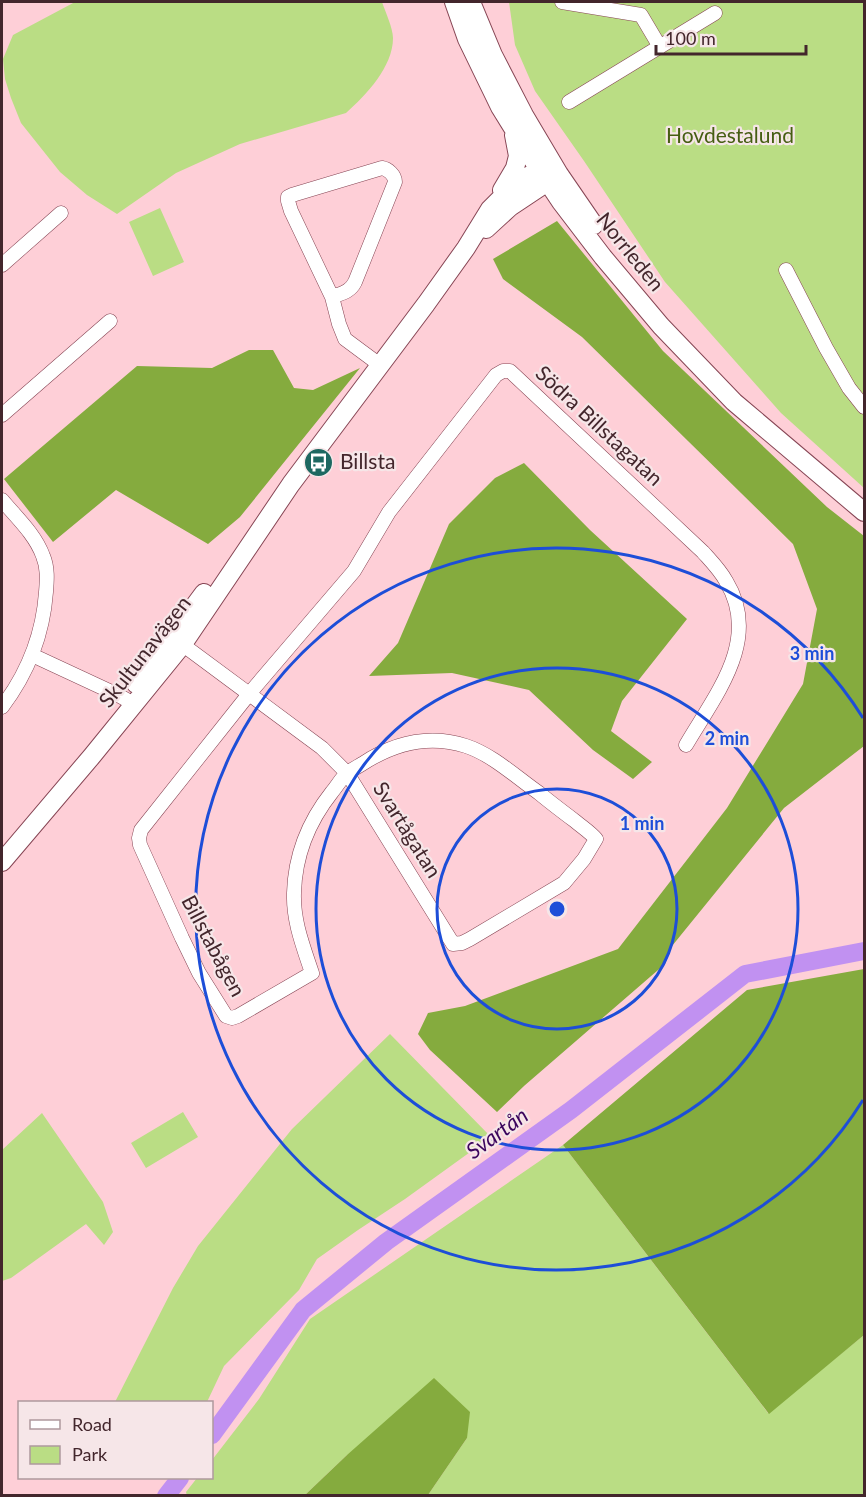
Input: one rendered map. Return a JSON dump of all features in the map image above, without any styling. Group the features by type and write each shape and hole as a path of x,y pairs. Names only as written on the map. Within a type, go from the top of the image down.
{"main road":[{"name":"Norrleden","path":"454,2 475,57 512,128 603,257 661,326 734,402 864,512"},
{"name":"Norrleden","path":"471,2 501,71 524,115 551,181"},
{"path":"490,209 515,168 518,156 512,128"},
{"name":"Skultunavägen","path":"2,862 177,640 426,304 466,248 490,209 521,180 530,175 551,181"},
{"name":"Skultunavägen","path":"466,248 510,207 551,181"}],"street":[{"path":"562,2 641,15 660,47"},
{"path":"569,102 715,13"},
{"path":"332,297 349,291 355,282 395,182 392,174 386,168 288,197 291,211 332,297 345,339 380,365"},
{"path":"2,265 61,213"},
{"path":"786,270 826,348 849,388 864,406"},
{"path":"2,415 110,321"},
{"name":"Södra Billstagatan","path":"249,694 354,571 389,512 496,375 503,371 510,371 703,552 727,582 740,623 738,643 729,671 686,746"},
{"path":"2,500 37,543 43,554 47,578 43,620 32,655 14,691 2,707"},
{"name":"Svartågatan","path":"177,640 322,748 347,773 453,944 470,939 564,882 584,859 596,840"},
{"path":"32,655 129,701"},
{"name":"Billstabågen","path":"249,694 141,830 139,838 140,845 182,938 199,972 226,1016 232,1018 238,1016 312,973 296,916 294,895 300,852 316,813 347,773 379,753 400,745 424,741 444,741 466,746 483,753 504,768 594,836 596,840"}],"green space":[{"path":"75,2 382,2 392,29 392,49 377,80 346,113 240,144 176,173 117,214 87,195 60,172 21,123 5,79 3,59 13,35"},
{"name":"Hovdestalund","path":"509,2 864,2 864,488 781,413 665,282 535,91 515,45"},
{"path":"160,208 184,262 153,276 129,222"},
{"path":"557,221 663,351 827,507 864,536 864,746 784,808 672,946 665,964 497,1112 430,1050 418,1034 428,1013 465,1006 618,949 727,808 803,684 817,609 793,544 582,337 503,279 493,259"},
{"path":"249,350 273,350 294,388 313,390 360,368 240,517 208,544 116,490 53,542 4,479 137,366 212,368"},
{"path":"524,463 590,530 687,619 622,701 611,731 652,762 633,779 593,750 529,690 452,673 369,676 398,643 449,524 495,478"},
{"path":"864,969 864,1335 769,1414 563,1145 747,990"},
{"path":"390,1034 491,1137 317,1259 299,1290 224,1366 207,1401 116,1401 173,1288 198,1246 292,1129"},
{"path":"183,1112 198,1137 146,1168 131,1143"},
{"path":"42,1113 103,1202 113,1232 104,1245 86,1224 11,1278 2,1281 2,1150"},
{"path":"563,1145 768,1413 864,1335 864,1495 428,1495 467,1438 347,1455 305,1495 187,1496 186,1492 196,1479 213,1479 213,1459 259,1399 310,1319"},
{"path":"434,1378 470,1412 467,1438 428,1495 305,1495 347,1455"}],"waterway":[{"name":"Svartån","path":"213,1434 303,1310 386,1242 571,1110 745,974 864,951"},
{"name":"Svartån","path":"166,1496 179,1479"},
{"name":"Svartån","path":"169,1491 171,1496"}],"place":[{"name":"Billsta","path":"319,462"}]}
